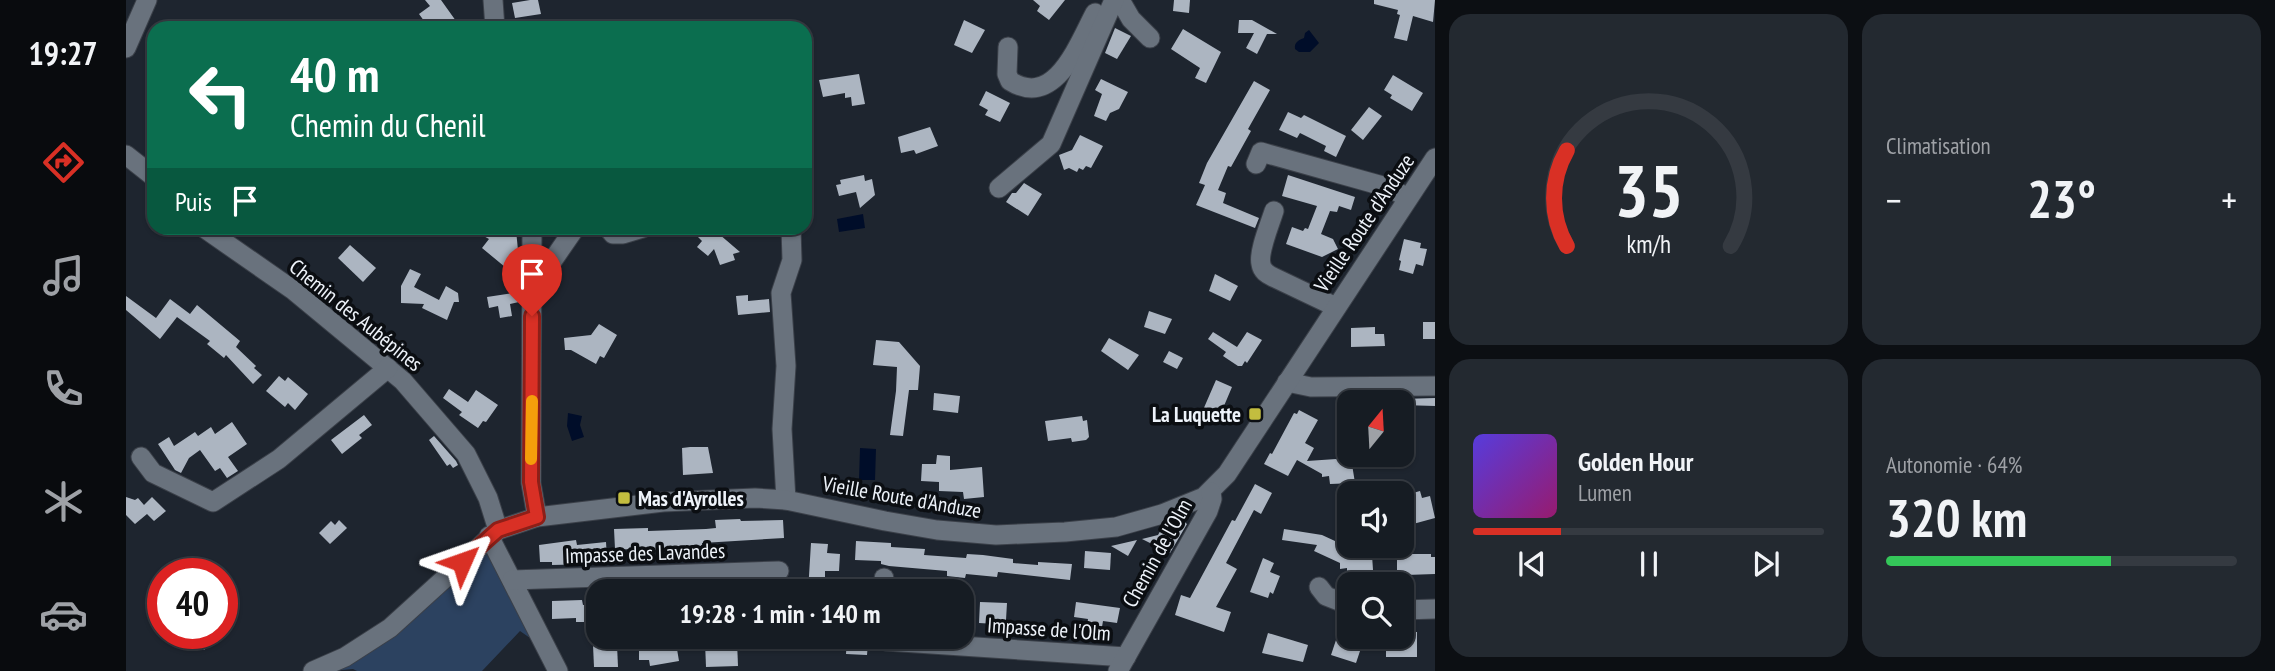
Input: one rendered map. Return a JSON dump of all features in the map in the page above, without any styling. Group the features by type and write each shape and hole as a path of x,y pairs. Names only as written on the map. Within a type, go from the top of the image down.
{"street":[{"path":"126,48 147,0"},
{"path":"493,0 494,21"},
{"path":"1008,47 1007,74 1010,81 1028,89 1039,89 1062,71 1102,0"},
{"path":"999,188 1051,144 1114,0"},
{"path":"1120,0 1132,19 1150,38"},
{"path":"1256,163 1261,152 1390,188 1408,198"},
{"path":"126,156 147,172"},
{"name":"Vieille Route d'Anduze","path":"313,671 345,657 390,628 494,533 537,517 663,502 725,498 786,500 885,522 937,530 1029,535 1116,527 1162,514 1211,492 1227,474 1435,158"},
{"path":"1274,211 1261,255 1260,263 1264,271 1336,306"},
{"name":"Chemin des Aubépines","path":"214,235 293,290 403,381 466,454 488,498 494,533 512,580 558,671"},
{"path":"532,235 531,482 537,517"},
{"path":"533,289 570,235"},
{"path":"786,500 782,429 786,366 781,293 792,260 791,235"},
{"path":"141,457 153,473 213,502 279,459 388,368"},
{"path":"1287,382 1311,387 1435,386"},
{"name":"Chemin de l'Olm","path":"1122,664 1208,511 1211,492"},
{"name":"Impasse des Lavandes","path":"512,580 779,571"},
{"path":"1319,587 1326,596 1337,600"},
{"path":"1414,610 1435,609"},
{"name":"Impasse de l'Olm","path":"974,648 1122,664"}],"shaded area":[{"path":"1309,30 1319,43 1310,52 1299,52 1295,45"},
{"path":"863,214 865,228 839,232 837,219"},
{"path":"568,413 582,416 580,425 584,437 572,441 567,426"},
{"path":"860,448 876,449 875,480 859,480"},
{"path":"487,548 530,638 520,631 482,671 332,671"}],"building":[{"path":"425,0 441,0 456,21 424,21 419,14 430,6"},
{"path":"538,0 541,14 515,18 512,3"},
{"path":"1033,0 1065,0 1049,20 1037,11 1040,6"},
{"path":"1174,0 1190,0 1189,13 1173,11"},
{"path":"1374,0 1435,0 1433,22 1413,16 1407,41 1394,38 1400,15 1397,14 1398,10 1374,4"},
{"path":"964,20 985,30 972,53 954,45"},
{"path":"1239,20 1252,20 1277,34 1267,34 1257,54 1246,48 1254,33 1238,33"},
{"path":"1115,28 1131,36 1117,59 1105,53"},
{"path":"1183,29 1221,52 1206,83 1195,78 1200,68 1171,49"},
{"path":"859,74 865,104 852,106 851,97 845,98 845,93 823,97 819,80"},
{"path":"1393,75 1423,93 1412,111 1390,98 1392,95 1384,90"},
{"path":"1101,79 1128,92 1119,109 1110,113 1106,121 1094,116 1102,94 1095,90"},
{"path":"1254,81 1270,90 1248,129 1251,131 1231,167 1228,166 1218,190 1226,193 1223,203 1259,218 1255,228 1196,205 1205,185 1199,183 1207,163"},
{"path":"986,91 1010,103 1000,122 985,115 988,110 979,105"},
{"path":"1369,107 1382,116 1363,140 1351,130"},
{"path":"1288,112 1301,118 1304,115 1346,136 1336,157 1324,151 1326,146 1300,133 1297,138 1279,130"},
{"path":"930,127 938,146 916,154 914,150 901,153 898,137"},
{"path":"1080,135 1103,146 1091,168 1079,168 1077,172 1069,168 1064,170 1059,155 1072,150"},
{"path":"864,175 865,181 872,179 875,195 860,208 856,192 839,196 836,185 841,184 840,180"},
{"path":"1288,175 1355,197 1351,210 1339,206 1337,212 1330,211 1321,234 1333,239 1338,249 1322,257 1286,244 1292,227 1303,231 1308,229 1317,206 1282,196"},
{"path":"1024,183 1042,194 1028,216 1006,202"},
{"path":"482,235 516,235 518,250 505,267 482,248 489,239"},
{"path":"696,235 720,235 740,252 733,254 735,260 720,265 714,249 708,256 697,247 702,241"},
{"path":"1404,239 1421,243 1420,248 1427,249 1423,266 1416,264 1413,274 1399,270"},
{"path":"350,245 376,268 363,282 338,258"},
{"path":"410,269 421,274 414,287 439,300 446,286 458,293 459,302 454,302 447,320 422,308 424,304 401,303 401,286"},
{"path":"1215,274 1238,286 1230,301 1209,291"},
{"path":"520,292 519,302 510,304 512,316 500,318 498,306 489,308 487,297"},
{"path":"748,295 748,301 769,299 770,312 738,315 736,296"},
{"path":"126,296 156,318 170,299 190,314 197,305 240,341 236,347 262,375 253,384 226,355 224,358 207,344 210,341 177,317 160,339 126,310"},
{"path":"1149,311 1172,319 1165,334 1144,327"},
{"path":"1423,322 1435,322 1435,339 1423,339"},
{"path":"599,324 617,335 604,358 600,356 596,364 571,350 565,350 564,338 591,335"},
{"path":"1375,327 1375,334 1384,334 1385,346 1351,347 1351,328"},
{"path":"1213,332 1237,347 1247,332 1262,340 1247,363 1245,361 1242,366 1238,366 1223,356 1226,352 1208,339"},
{"path":"1109,338 1139,355 1128,370 1101,351"},
{"path":"876,340 899,342 920,366 918,390 909,390 903,436 890,435 897,367 873,365"},
{"path":"1169,351 1183,358 1177,369 1163,362"},
{"path":"279,376 285,381 288,377 308,394 295,410 288,403 285,407 266,391"},
{"path":"1216,380 1232,387 1221,413 1217,412 1215,415 1203,410"},
{"path":"449,389 468,402 476,390 498,405 478,428 459,415 462,412 443,398"},
{"path":"934,393 960,396 958,413 933,410"},
{"path":"1435,398 1435,406 1414,405 1414,399"},
{"path":"1299,410 1318,420 1305,443 1314,448 1307,461 1337,459 1337,467 1352,467 1355,481 1337,481 1337,484 1330,484 1329,476 1322,477 1322,474 1297,460 1288,476 1264,464 1294,413 1297,414"},
{"path":"364,415 372,425 359,435 362,438 342,454 331,440"},
{"path":"1082,416 1083,421 1087,420 1089,437 1086,440 1072,442 1071,438 1048,441 1045,421"},
{"path":"232,422 247,444 228,457 238,471 227,478 220,468 215,471 200,450 189,458 181,473 175,470 158,444 169,437 174,446 195,432 198,436 211,427 215,434"},
{"path":"434,436 458,465 453,468 450,464 447,466 429,440"},
{"path":"708,447 713,473 683,475 682,448"},
{"path":"937,455 950,456 950,470 982,467 984,497 964,499 963,492 939,491 939,482 921,481 922,464 936,464"},
{"path":"1255,484 1272,493 1261,514 1254,510 1226,563 1237,569 1216,607 1231,612 1224,632 1175,615 1181,595 1190,598 1232,520 1235,521"},
{"path":"1420,491 1422,498 1430,496 1435,518 1414,524 1414,493"},
{"path":"126,497 135,500 138,498 144,505 152,497 166,511 154,521 147,514 135,524 126,515"},
{"path":"1181,519 1187,524 1170,553 1142,539 1158,535 1163,526"},
{"path":"339,520 347,528 330,544 319,533 331,521 335,525"},
{"path":"715,520 783,520 784,538 702,543 702,546 692,546 693,551 615,549 614,529 706,529 716,528"},
{"path":"1284,529 1322,535 1335,541 1337,537 1337,558 1372,558 1373,570 1340,569 1340,563 1314,551 1317,545 1282,540"},
{"path":"576,540 577,545 606,542 607,559 594,560 594,564 552,565 552,562 540,562 539,545"},
{"path":"1137,540 1128,556 1111,546"},
{"path":"856,541 925,549 924,555 966,558 967,554 1013,559 1013,563 1072,564 1070,580 998,572 997,577 966,574 965,578 947,576 947,571 855,560"},
{"path":"811,543 828,544 827,553 840,554 839,571 825,571 825,579 809,579"},
{"path":"1085,551 1111,553 1110,570 1084,568"},
{"path":"1414,554 1431,554 1431,557 1435,557 1435,574 1414,575 1414,572 1397,571 1397,558 1414,558"},
{"path":"1263,558 1274,563 1270,572 1280,576 1273,594 1270,592 1268,598 1250,592"},
{"path":"582,600 583,605 586,605 586,622 576,622 576,618 552,619 552,601"},
{"path":"980,602 1007,603 1006,620 996,620 996,624 979,623"},
{"path":"1076,602 1120,608 1117,623 1103,621 1102,627 1087,625 1088,619 1074,617"},
{"path":"1414,632 1417,632 1417,657 1386,657 1386,649 1414,649"},
{"path":"1268,633 1308,645 1303,662 1262,653"},
{"path":"1337,637 1337,649 1361,649 1356,663 1331,655"},
{"path":"593,649 617,649 618,667 594,667"},
{"path":"639,649 677,649 679,661 650,666 649,660 639,660"},
{"path":"705,649 737,649 738,666 706,667"},
{"path":"846,649 868,649 867,655 846,654"}],"slow traffic":[{"path":"531,459 532,401"}],"place":[{"name":"La Luquette","path":"1255,414"},
{"name":"Mas d'Ayrolles","path":"624,498"}],"route":[{"path":"462,562 498,530 537,517 531,482 532,316"}]}
